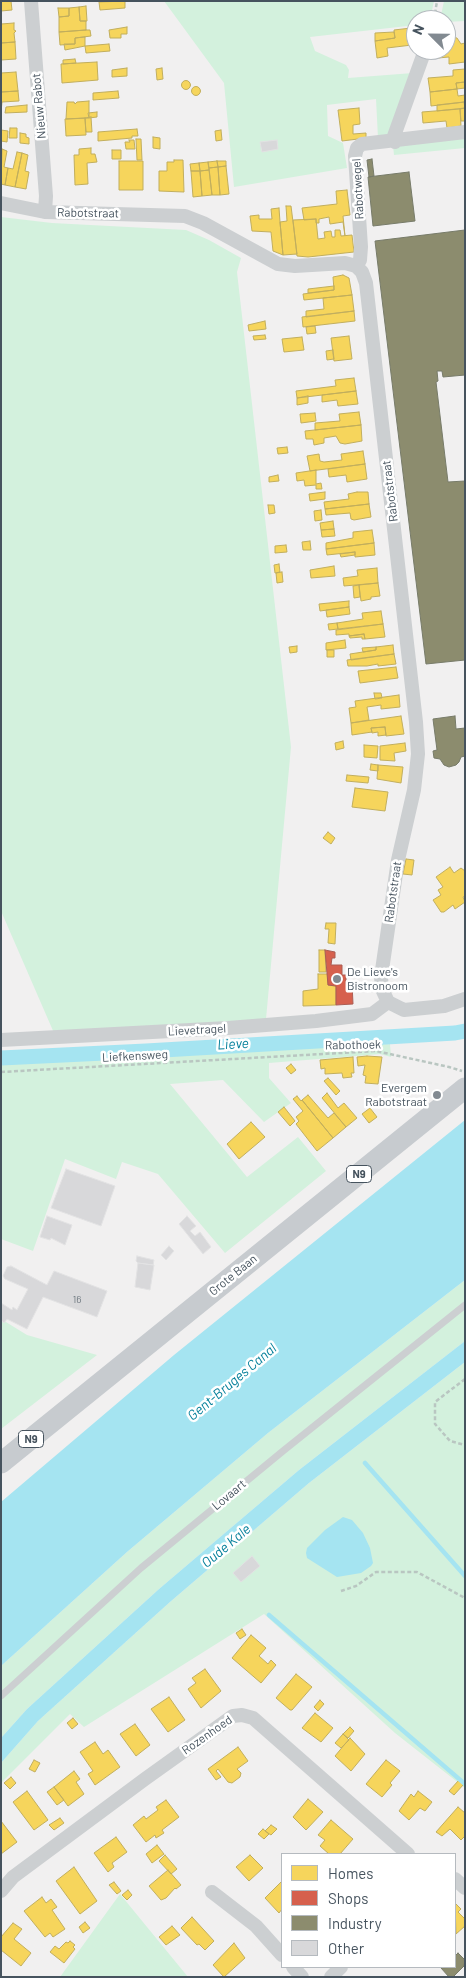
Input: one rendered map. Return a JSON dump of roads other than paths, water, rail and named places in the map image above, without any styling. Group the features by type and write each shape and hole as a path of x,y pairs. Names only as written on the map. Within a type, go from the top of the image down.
{"main road":[{"name":"Grote Baan","path":"1,1463 465,1088"}],"street":[{"name":"Nieuw Rabot","path":"31,1 46,212"},
{"path":"395,142 394,136 421,60"},
{"name":"Rabotwegel","path":"356,266 360,260 362,246 355,156 358,148 362,144 395,142 465,132"},
{"name":"Rabotstraat","path":"1,203 46,212 185,216 203,223 278,264 295,266 345,263 356,266 362,272 366,283 417,730 418,754 414,790 398,860 381,977 382,989 388,1002"},
{"path":"388,1002 404,1010 414,1010 444,1006 465,999"},
{"name":"Lievetragel","path":"1,1040 228,1028 316,1021 372,1014 388,1002"},
{"name":"Rozenhoed","path":"1,1891 13,1878 145,1779 233,1716 242,1715 253,1718 407,1853"},
{"path":"212,1892 256,1926 281,1954"},
{"path":"330,1977 340,1968"}],"lane":[{"name":"Lovaart","path":"1,1696 141,1568 282,1451 465,1305"}],"water":[{"name":"Gent-Bruges Canal","path":"465,1120 465,1280 268,1433 127,1552 1,1666 1,1502 174,1355"},
{"name":"Oude Kale","path":"465,1341 465,1362 309,1483 170,1602 38,1721 1,1763 1,1738 27,1709 159,1589 299,1470"},
{"path":"343,1517 352,1520 363,1533 370,1548 373,1563 361,1573 337,1577 307,1558 306,1553 307,1548 325,1530"}],"waterway":[{"name":"Lieve","path":"1,1058 465,1031"},
{"path":"365,1463 465,1576"},
{"path":"269,1615 465,1784"}],"place":[{"name":"De Lieve's Bistronoom","path":"337,979"},
{"name":"Evergem Rabotstraat","path":"437,1095"}]}
